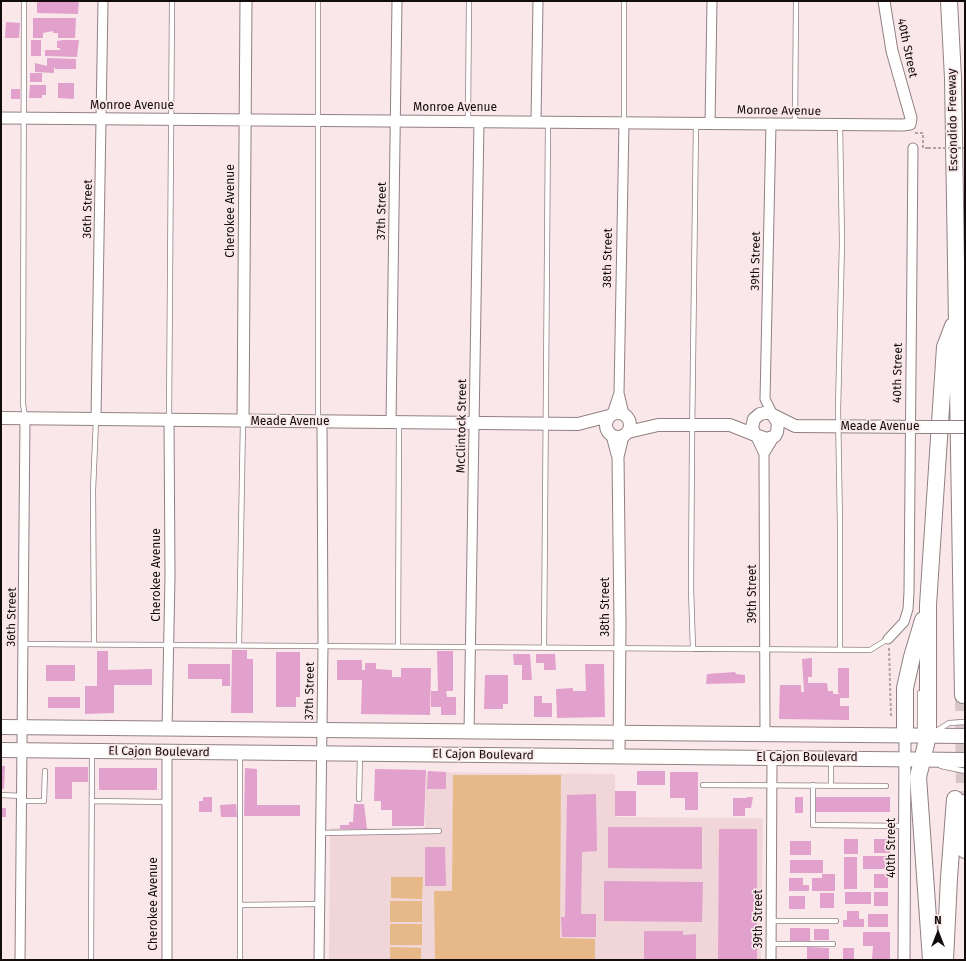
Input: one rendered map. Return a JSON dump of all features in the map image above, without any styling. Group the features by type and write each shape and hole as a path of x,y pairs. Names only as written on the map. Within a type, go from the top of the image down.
{"highway":[{"name":"Escondido Freeway","path":"949,1 953,78 956,317 964,695"},
{"path":"917,736 928,605 945,347 956,317"},
{"path":"928,605 912,657 905,688 923,759 918,777 931,960"},
{"path":"960,799 965,850"},
{"path":"945,960 949,878 960,799"}],"main road":[{"name":"Meade Avenue","path":"578,424 617,434 658,425 730,425 765,413 773,415 795,426 965,427"},
{"name":"Meade Avenue","path":"1,418 96,418 169,421 474,422 578,424 618,415 658,425"},
{"path":"618,415 630,424 617,434 606,424 618,415"},
{"path":"773,415 777,419 779,428 775,436"},
{"path":"755,435 752,423 757,416"},
{"name":"Meade Avenue","path":"730,425 767,439 795,426"},
{"name":"El Cajon Boulevard","path":"1,727 965,736"},
{"name":"El Cajon Boulevard","path":"1,750 965,760"}],"street":[{"name":"36th Street","path":"96,418 103,1"},
{"name":"Cherokee Avenue","path":"243,421 246,1"},
{"name":"37th Street","path":"395,422 394,120 396,1"},
{"path":"536,122 538,1"},
{"path":"710,124 712,1"},
{"name":"40th Street","path":"884,1 892,51 909,111 912,129"},
{"name":"Monroe Avenue","path":"1,118 795,124 912,129"},
{"name":"McClintock Street","path":"469,732 479,121"},
{"name":"38th Street","path":"618,415 624,123"},
{"name":"39th Street","path":"757,416 765,399 771,124"},
{"name":"40th Street","path":"888,639 904,622 908,609 913,148"},
{"name":"39th Street","path":"765,399 773,415"},
{"name":"36th Street","path":"20,960 25,418"},
{"name":"Cherokee Avenue","path":"168,729 169,421"},
{"name":"37th Street","path":"319,960 323,646 320,422"},
{"name":"38th Street","path":"617,434 620,648 619,756"},
{"name":"39th Street","path":"755,435 764,454 766,649 765,734"},
{"path":"764,454 775,436"},
{"name":"40th Street","path":"904,960 905,759 917,736"},
{"name":"Cherokee Avenue","path":"167,960 168,752"},
{"name":"39th Street","path":"771,960 772,758"}],"lane":[{"path":"24,1 23,404 25,418"},
{"path":"169,421 172,1"},
{"path":"318,1 317,120 320,422"},
{"path":"468,121 469,1"},
{"path":"624,1 624,123"},
{"path":"795,124 796,1"},
{"path":"544,648 548,122"},
{"path":"693,649 691,588 696,123"},
{"path":"840,125 842,242 839,426 840,650"},
{"path":"94,644 93,490 96,418"},
{"path":"239,645 243,421"},
{"path":"395,422 398,647"},
{"path":"921,648 928,605"},
{"path":"24,644 870,650 888,639"},
{"path":"920,687 917,736 950,722 965,722"},
{"path":"91,960 92,751"},
{"path":"240,753 240,960"},
{"path":"360,754 360,799"},
{"path":"831,758 831,785"},
{"path":"923,759 965,771"},
{"path":"1,795 44,801 45,770"},
{"path":"703,785 886,786"},
{"path":"813,785 813,825 905,826"},
{"path":"92,801 167,802"},
{"path":"320,833 440,832"},
{"path":"240,905 319,904"},
{"path":"771,921 836,921"},
{"path":"771,944 833,944"}],"path":[{"path":"913,148 912,129 923,134 923,148 965,148"},
{"path":"888,639 890,658 891,716"}],"shaded area":[{"path":"426,772 615,774 615,817 763,818 761,960 329,960 330,828 425,829"},
{"path":"453,775 561,775 560,938 595,939 595,960 435,960 434,891 452,891"},
{"path":"391,877 423,877 422,899 391,898"},
{"path":"390,901 422,901 422,922 390,922"},
{"path":"390,924 422,924 422,945 390,945"},
{"path":"390,947 421,948 421,960 390,960"}],"building":[{"path":"37,1 79,1 78,14 37,13"},
{"path":"33,18 76,18 75,38 58,38 58,33 53,33 53,31 43,33 43,38 33,38"},
{"path":"6,22 20,23 19,38 5,38"},
{"path":"31,40 41,40 41,56 31,56"},
{"path":"79,40 77,57 45,56 45,50 60,50 60,48 57,48 57,41"},
{"path":"47,58 76,59 76,69 55,69 54,66 54,73 35,72 35,63 47,66"},
{"path":"30,73 42,73 42,82 30,82"},
{"path":"58,83 74,83 74,99 58,98"},
{"path":"30,85 46,85 46,95 42,95 42,98 29,98"},
{"path":"11,89 20,89 20,99 11,99"},
{"path":"232,650 247,650 247,659 253,659 253,713 231,713"},
{"path":"97,651 108,651 108,670 152,669 152,685 114,685 114,713 85,714 85,686 97,686"},
{"path":"437,651 453,651 453,691 446,691 447,697 456,697 456,715 441,715 441,707 431,707 431,691 438,691"},
{"path":"276,652 300,652 300,697 296,697 296,707 276,707"},
{"path":"513,654 530,654 532,680 522,680 522,665 514,665"},
{"path":"536,654 555,654 556,670 544,670 544,663 536,663"},
{"path":"812,658 812,677 808,677 808,683 827,683 828,691 833,691 833,694 840,694 838,693 838,668 849,668 849,698 840,698 840,706 849,706 849,720 779,719 780,685 801,685 801,692 804,692 802,659"},
{"path":"337,660 362,660 362,670 365,670 365,663 376,663 376,669 392,670 392,677 401,677 401,668 431,668 430,715 361,714 362,680 337,680"},
{"path":"188,664 230,664 230,686 222,686 222,679 188,679"},
{"path":"585,664 604,664 605,717 557,718 556,689 573,688 573,691 586,691"},
{"path":"46,665 75,665 75,681 46,681"},
{"path":"735,672 736,674 745,675 745,683 706,684 707,674"},
{"path":"485,675 508,675 508,704 503,704 503,709 484,709"},
{"path":"534,696 542,696 542,703 552,703 552,717 534,717"},
{"path":"48,697 80,697 80,708 48,708"},
{"path":"1,766 5,766 4,789 1,788"},
{"path":"55,767 88,767 88,782 72,782 72,799 55,799"},
{"path":"99,768 157,768 157,790 99,790"},
{"path":"245,768 257,769 257,805 300,805 300,816 244,816"},
{"path":"375,769 426,770 424,826 392,826 392,810 381,810 381,801 374,801"},
{"path":"428,771 446,772 446,789 427,789"},
{"path":"637,771 665,771 665,785 637,785"},
{"path":"670,772 698,772 698,810 685,810 685,798 670,798"},
{"path":"615,791 636,791 636,816 615,816"},
{"path":"596,794 597,851 582,852 581,914 596,914 596,937 562,937 561,917 565,917 567,795"},
{"path":"203,797 212,797 212,812 199,812 199,801 203,801"},
{"path":"753,797 751,808 745,808 745,816 733,816 733,798"},
{"path":"795,797 803,797 803,813 795,813"},
{"path":"815,797 890,797 890,812 815,812"},
{"path":"236,804 237,817 221,817 220,805"},
{"path":"354,804 364,804 367,829 340,829 340,825 349,825 349,822 353,822"},
{"path":"1,808 6,808 6,817 1,817"},
{"path":"608,827 702,827 702,869 608,868"},
{"path":"719,829 757,829 757,960 718,960"},
{"path":"844,839 858,839 858,854 844,854"},
{"path":"874,839 890,839 890,853 874,853"},
{"path":"790,841 811,841 811,855 790,855"},
{"path":"425,847 445,847 446,886 425,886"},
{"path":"863,856 889,856 889,869 863,869"},
{"path":"844,857 857,857 857,889 844,889"},
{"path":"790,860 823,860 823,873 790,873"},
{"path":"822,874 835,874 835,891 812,891 812,878 822,878"},
{"path":"874,874 888,874 888,888 874,888"},
{"path":"789,878 803,878 803,885 809,885 809,891 789,891"},
{"path":"604,881 703,882 702,922 604,921"},
{"path":"845,892 871,892 871,904 845,904"},
{"path":"874,892 888,892 888,906 874,906"},
{"path":"820,893 834,893 834,908 820,908"},
{"path":"789,896 805,896 805,909 789,909"},
{"path":"847,911 859,911 859,919 864,919 864,927 843,927 843,920 847,920"},
{"path":"868,914 888,914 888,927 868,927"},
{"path":"790,928 810,928 810,941 790,941"},
{"path":"814,929 829,929 829,940 814,940"},
{"path":"644,931 683,931 683,935 696,934 696,960 644,960"},
{"path":"863,932 890,932 890,960 872,960 873,946 863,946"},
{"path":"807,947 829,948 829,960 807,960"},
{"path":"843,948 854,948 854,959 843,959"}],"tunnel":[{"path":"963,695 964,799"}]}
